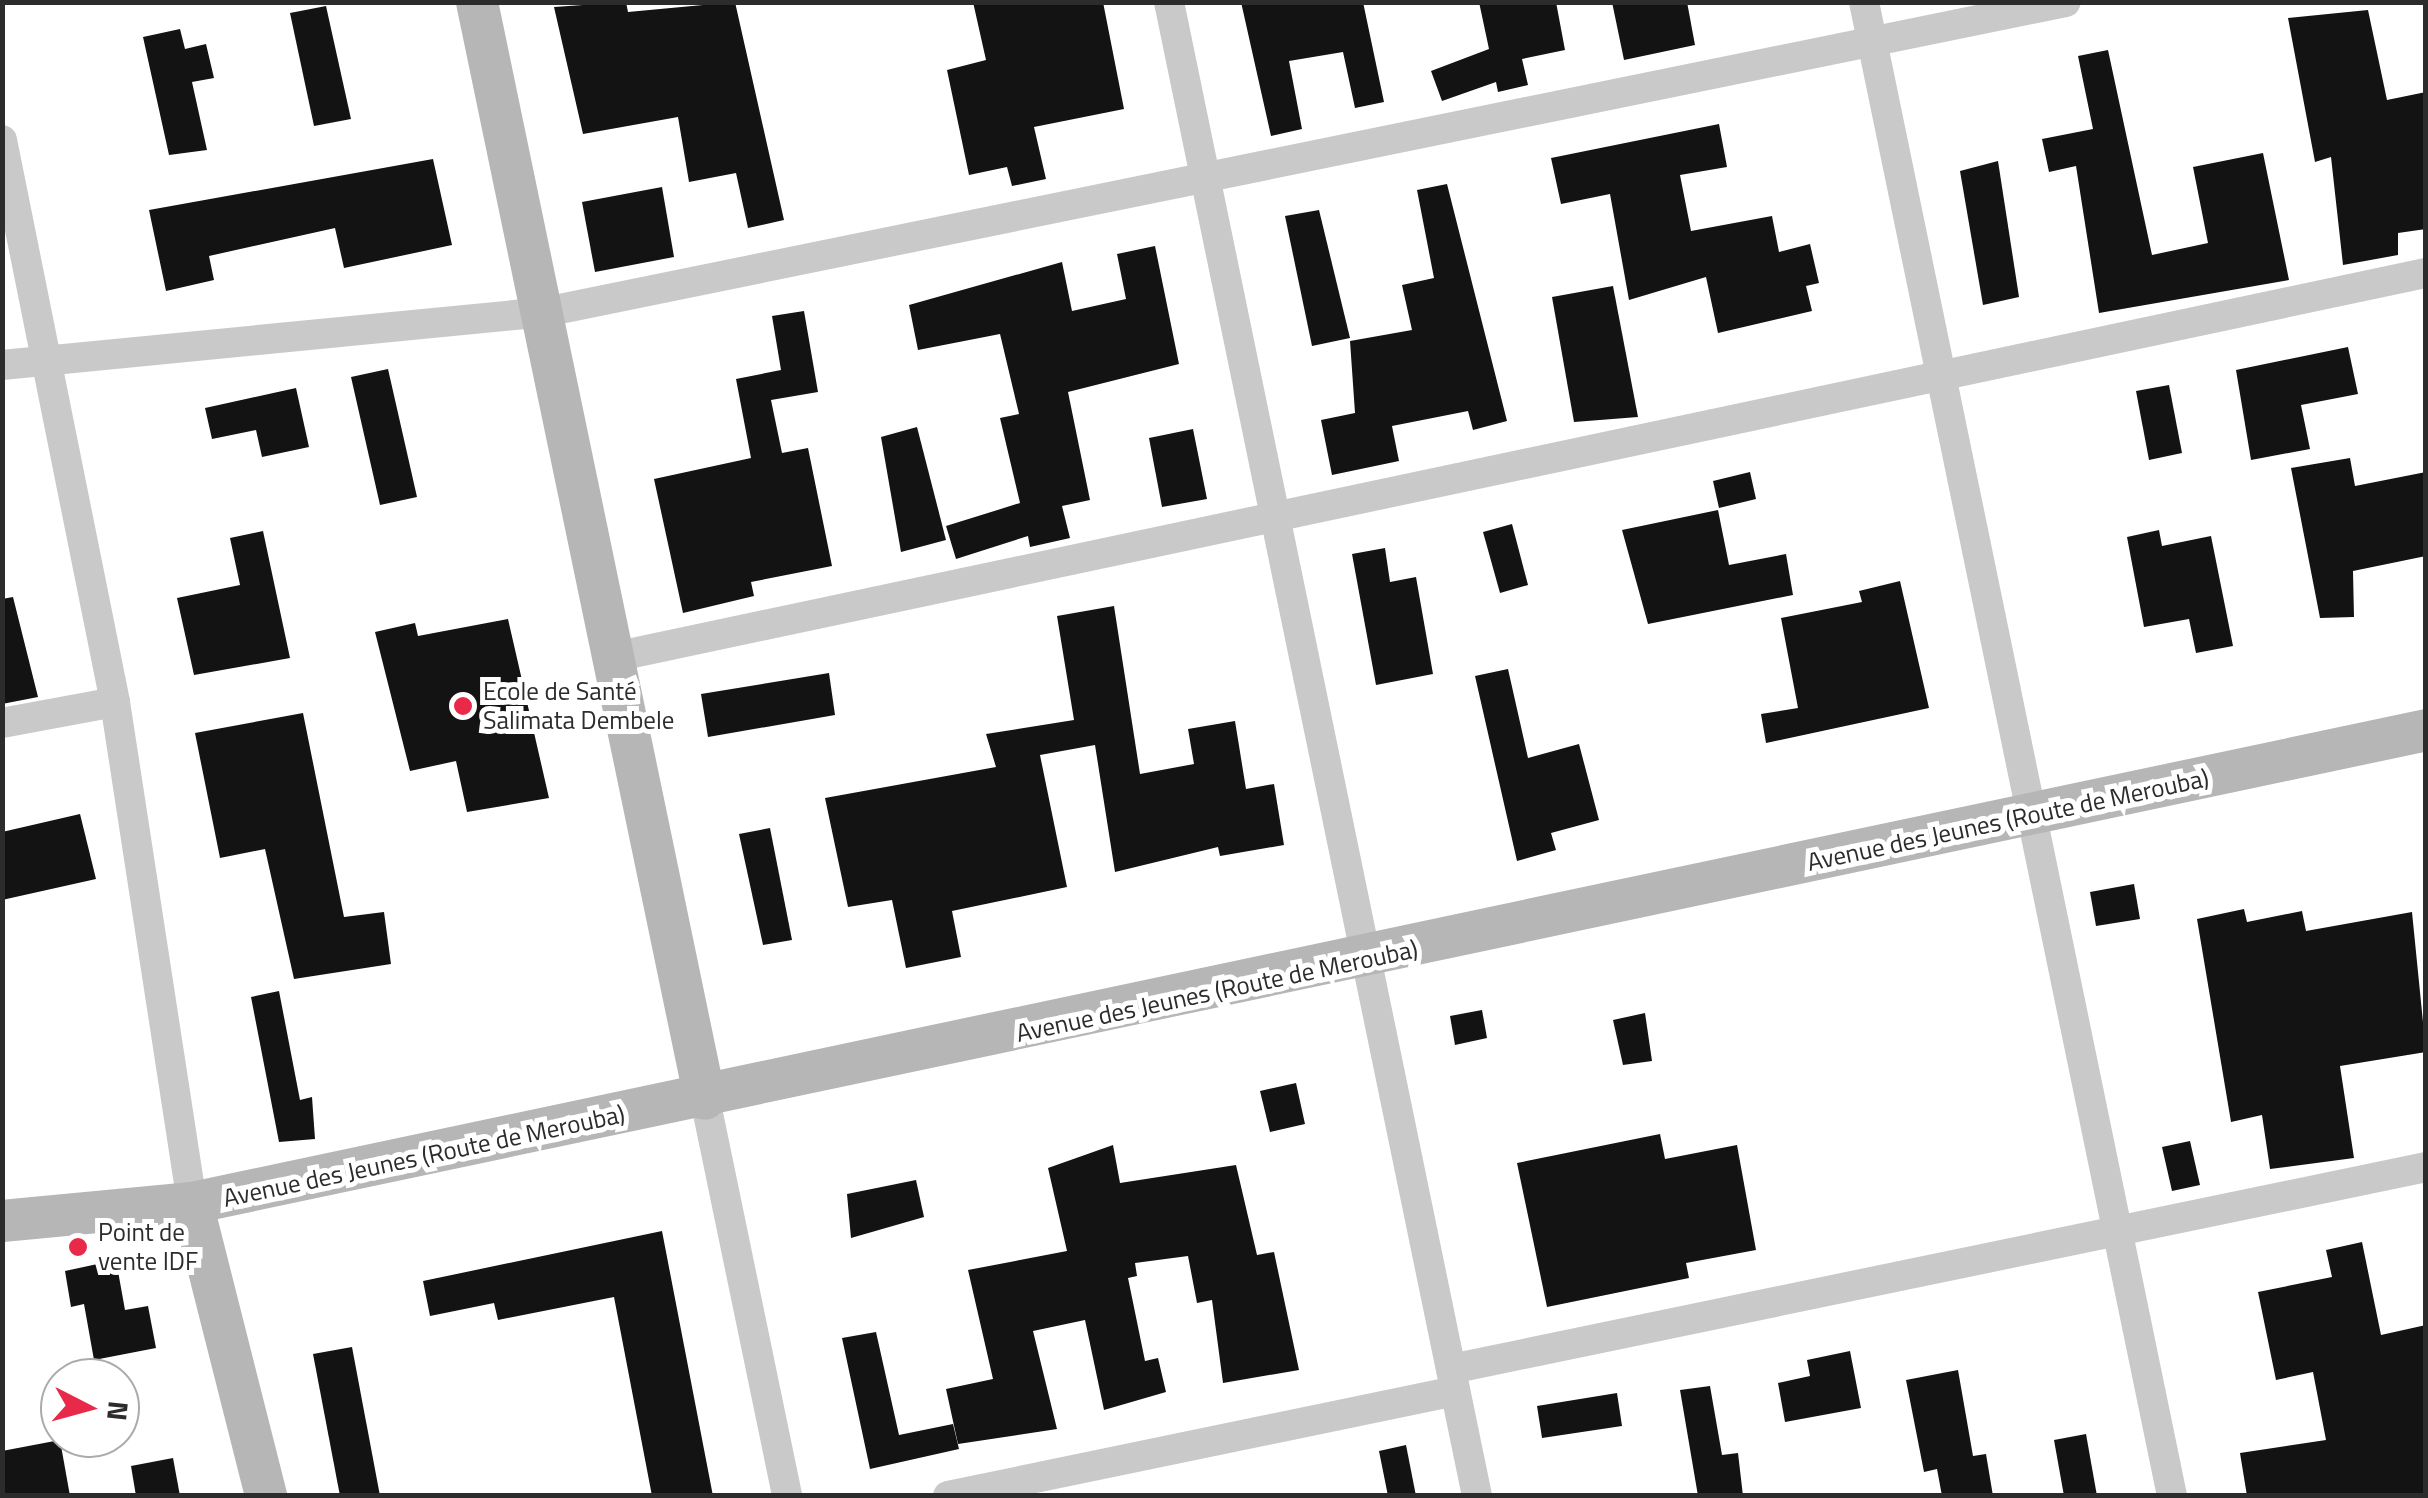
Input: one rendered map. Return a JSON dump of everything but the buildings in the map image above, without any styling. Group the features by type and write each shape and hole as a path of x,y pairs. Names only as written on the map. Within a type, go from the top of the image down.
{"main road":[{"path":"477,2 545,312 706,1098"},
{"name":"Avenue des Jeunes (Route de Merouba)","path":"2,1221 192,1203 1367,959 2426,730"},
{"path":"192,1203 266,1496"}],"street":[{"path":"1169,2 1477,1496"},
{"path":"1864,2 2036,814 2172,1496"},
{"path":"2,365 46,357 545,312 2066,2"},
{"path":"2,140 116,702 192,1203"},
{"path":"614,657 1274,511 2426,273"},
{"path":"2,723 116,702"},
{"path":"706,1098 787,1496"},
{"path":"948,1496 2119,1227 2426,1167"}],"place":[{"name":"Ecole de Santé Salimata Dembele","path":"463,706"},
{"name":"Point de vente IDF","path":"78,1247"}]}
